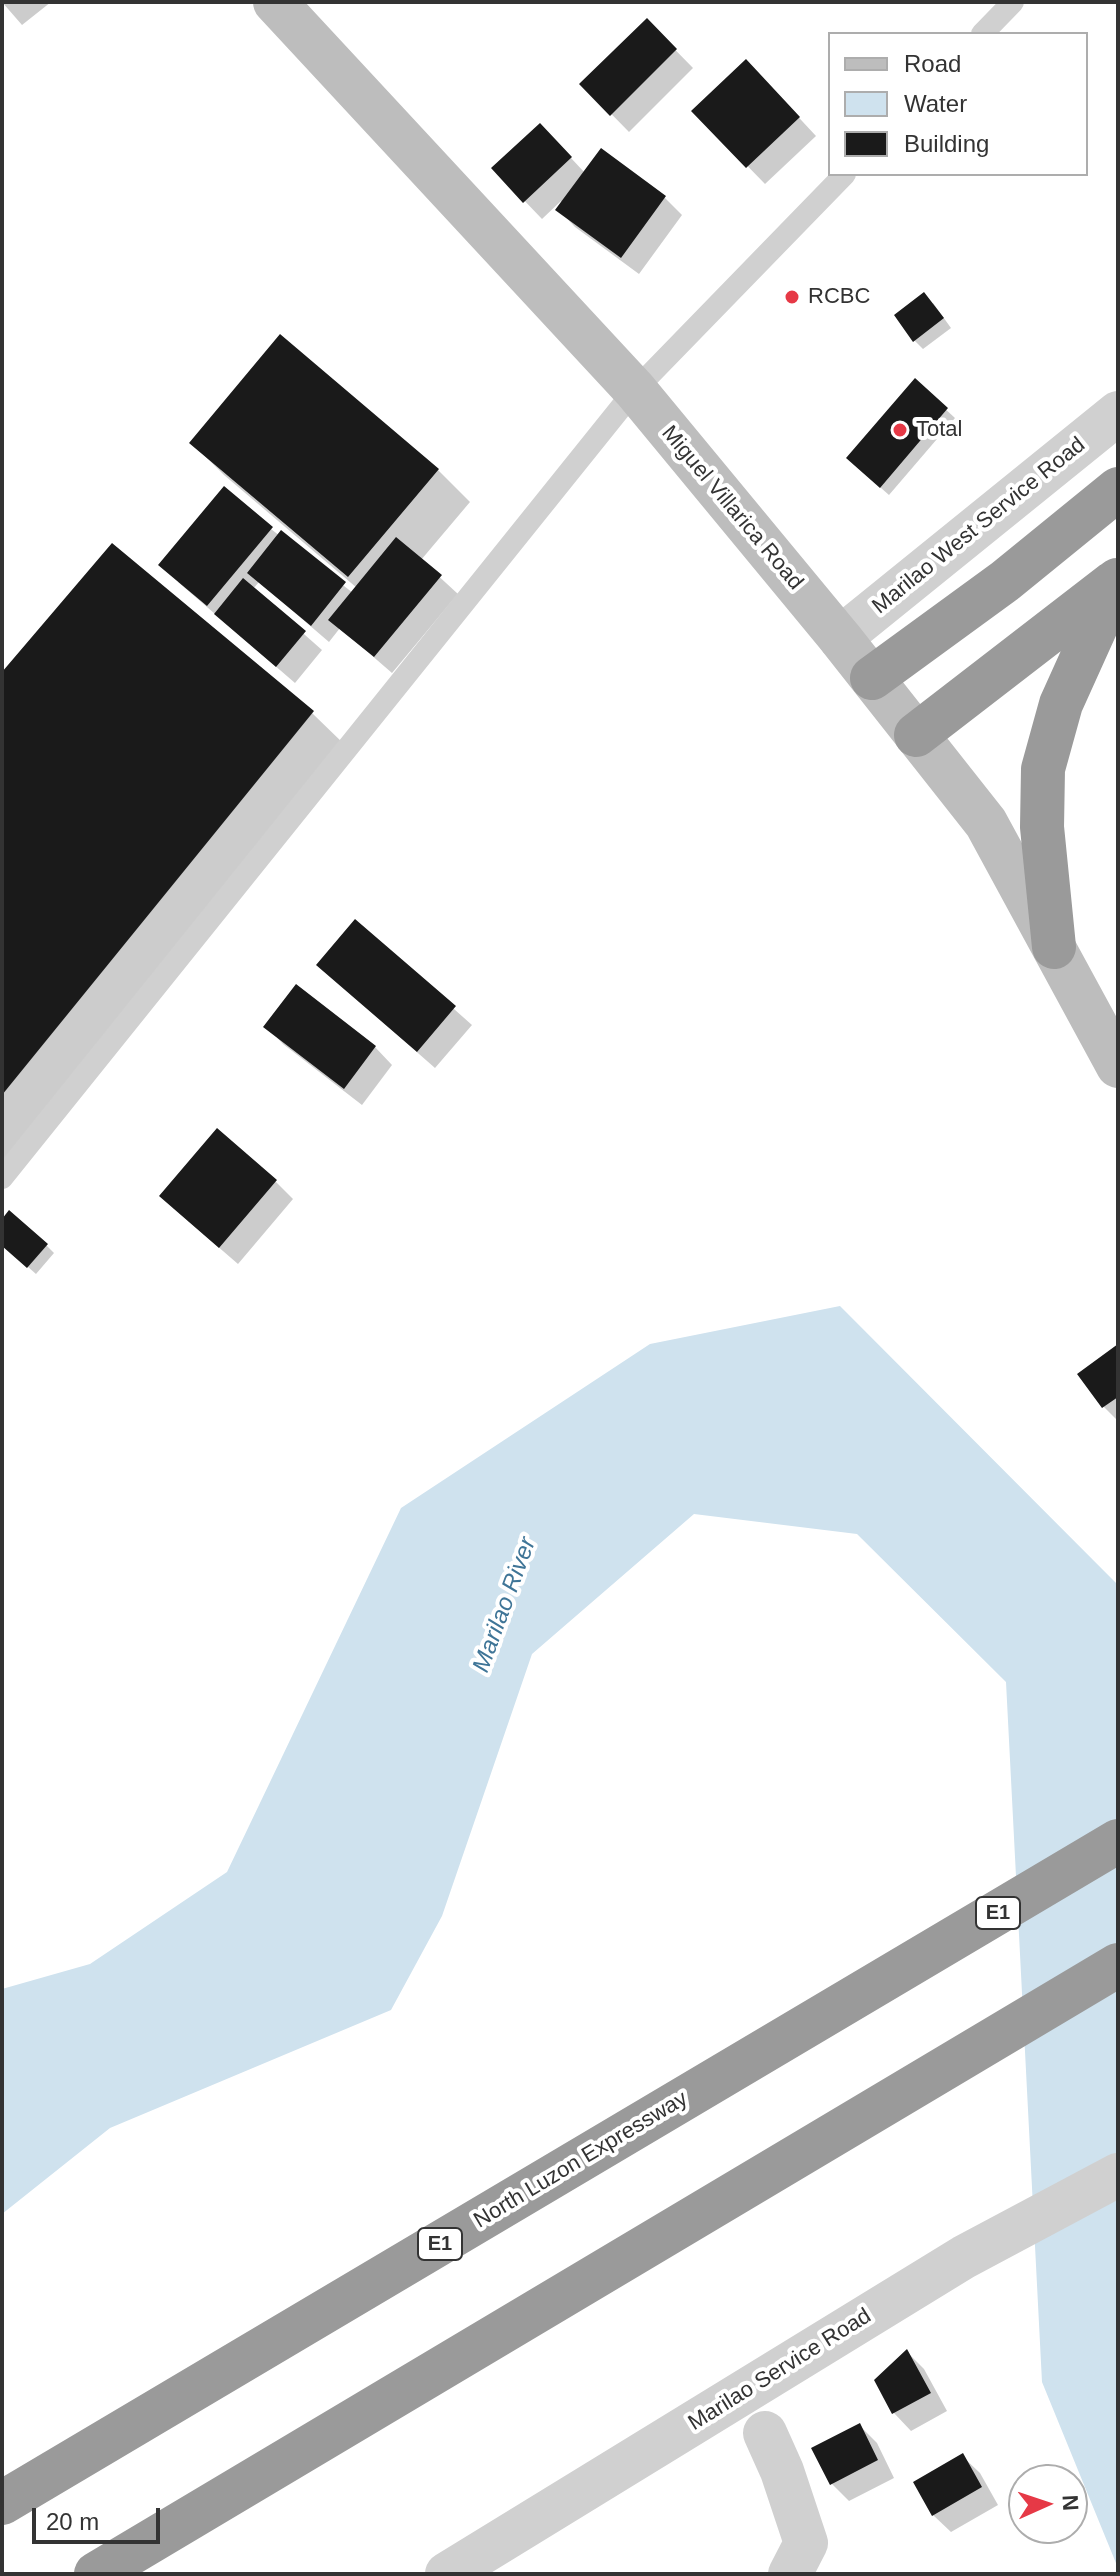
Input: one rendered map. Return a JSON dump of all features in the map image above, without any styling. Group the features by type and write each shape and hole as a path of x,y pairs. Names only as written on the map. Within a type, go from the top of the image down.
{"highway":[{"path":"872,678 1005,581 1118,489"},
{"path":"916,735 1117,580"},
{"path":"1054,947 1042,827 1043,769 1061,704 1117,580"},
{"name":"North Luzon Expressway","path":"2,2503 1118,1841"},
{"path":"96,2574 1118,1965"}],"main road":[{"name":"Miguel Villarica Road","path":"275,2 635,390 872,678 986,823 1118,1066"}],"street":[{"name":"Marilao West Service Road","path":"840,638 1118,413"},
{"name":"Marilao Service Road","path":"447,2574 964,2257 1118,2175"},
{"path":"765,2433 782,2471 806,2543 790,2574"}],"lane":[{"path":"984,32 1013,2"},
{"path":"2,1178 635,390 843,176"}],"water":[{"name":"Marilao River","path":"840,1306 1118,1585 1118,2568 1088,2495 1088,2464 1076,2464 1042,2382 1006,1682 857,1534 694,1514 532,1654 442,1916 391,2010 110,2128 2,2214 2,1989 90,1964 227,1872 401,1508 650,1344"}],"building":[{"path":"647,18 677,49 610,116 579,84"},
{"path":"746,59 800,117 746,168 691,111"},
{"path":"540,123 572,157 523,203 491,168"},
{"path":"601,148 666,196 621,258 555,210"},
{"path":"924,292 944,318 913,342 894,315"},
{"path":"280,334 439,469 348,577 189,443"},
{"name":"Total","path":"915,378 948,408 880,488 846,458"},
{"path":"224,486 273,527 207,606 158,565"},
{"path":"281,530 346,582 311,626 247,573"},
{"path":"396,537 442,575 374,657 328,620"},
{"path":"112,543 314,711 2,1095 2,672"},
{"path":"243,578 306,631 276,667 214,614"},
{"path":"355,919 456,1006 417,1052 316,965"},
{"path":"296,984 376,1046 344,1089 263,1027"},
{"path":"217,1128 277,1180 219,1248 159,1196"},
{"path":"9,1210 48,1244 27,1268 2,1246 2,1219"},
{"path":"1118,1344 1118,1397 1102,1408 1077,1374"},
{"path":"907,2349 931,2393 892,2414 874,2380"},
{"path":"860,2423 878,2460 830,2485 811,2448"},
{"path":"963,2453 982,2487 932,2516 913,2482"}],"place":[{"name":"RCBC","path":"792,297"},
{"name":"Total","path":"900,430"}]}
